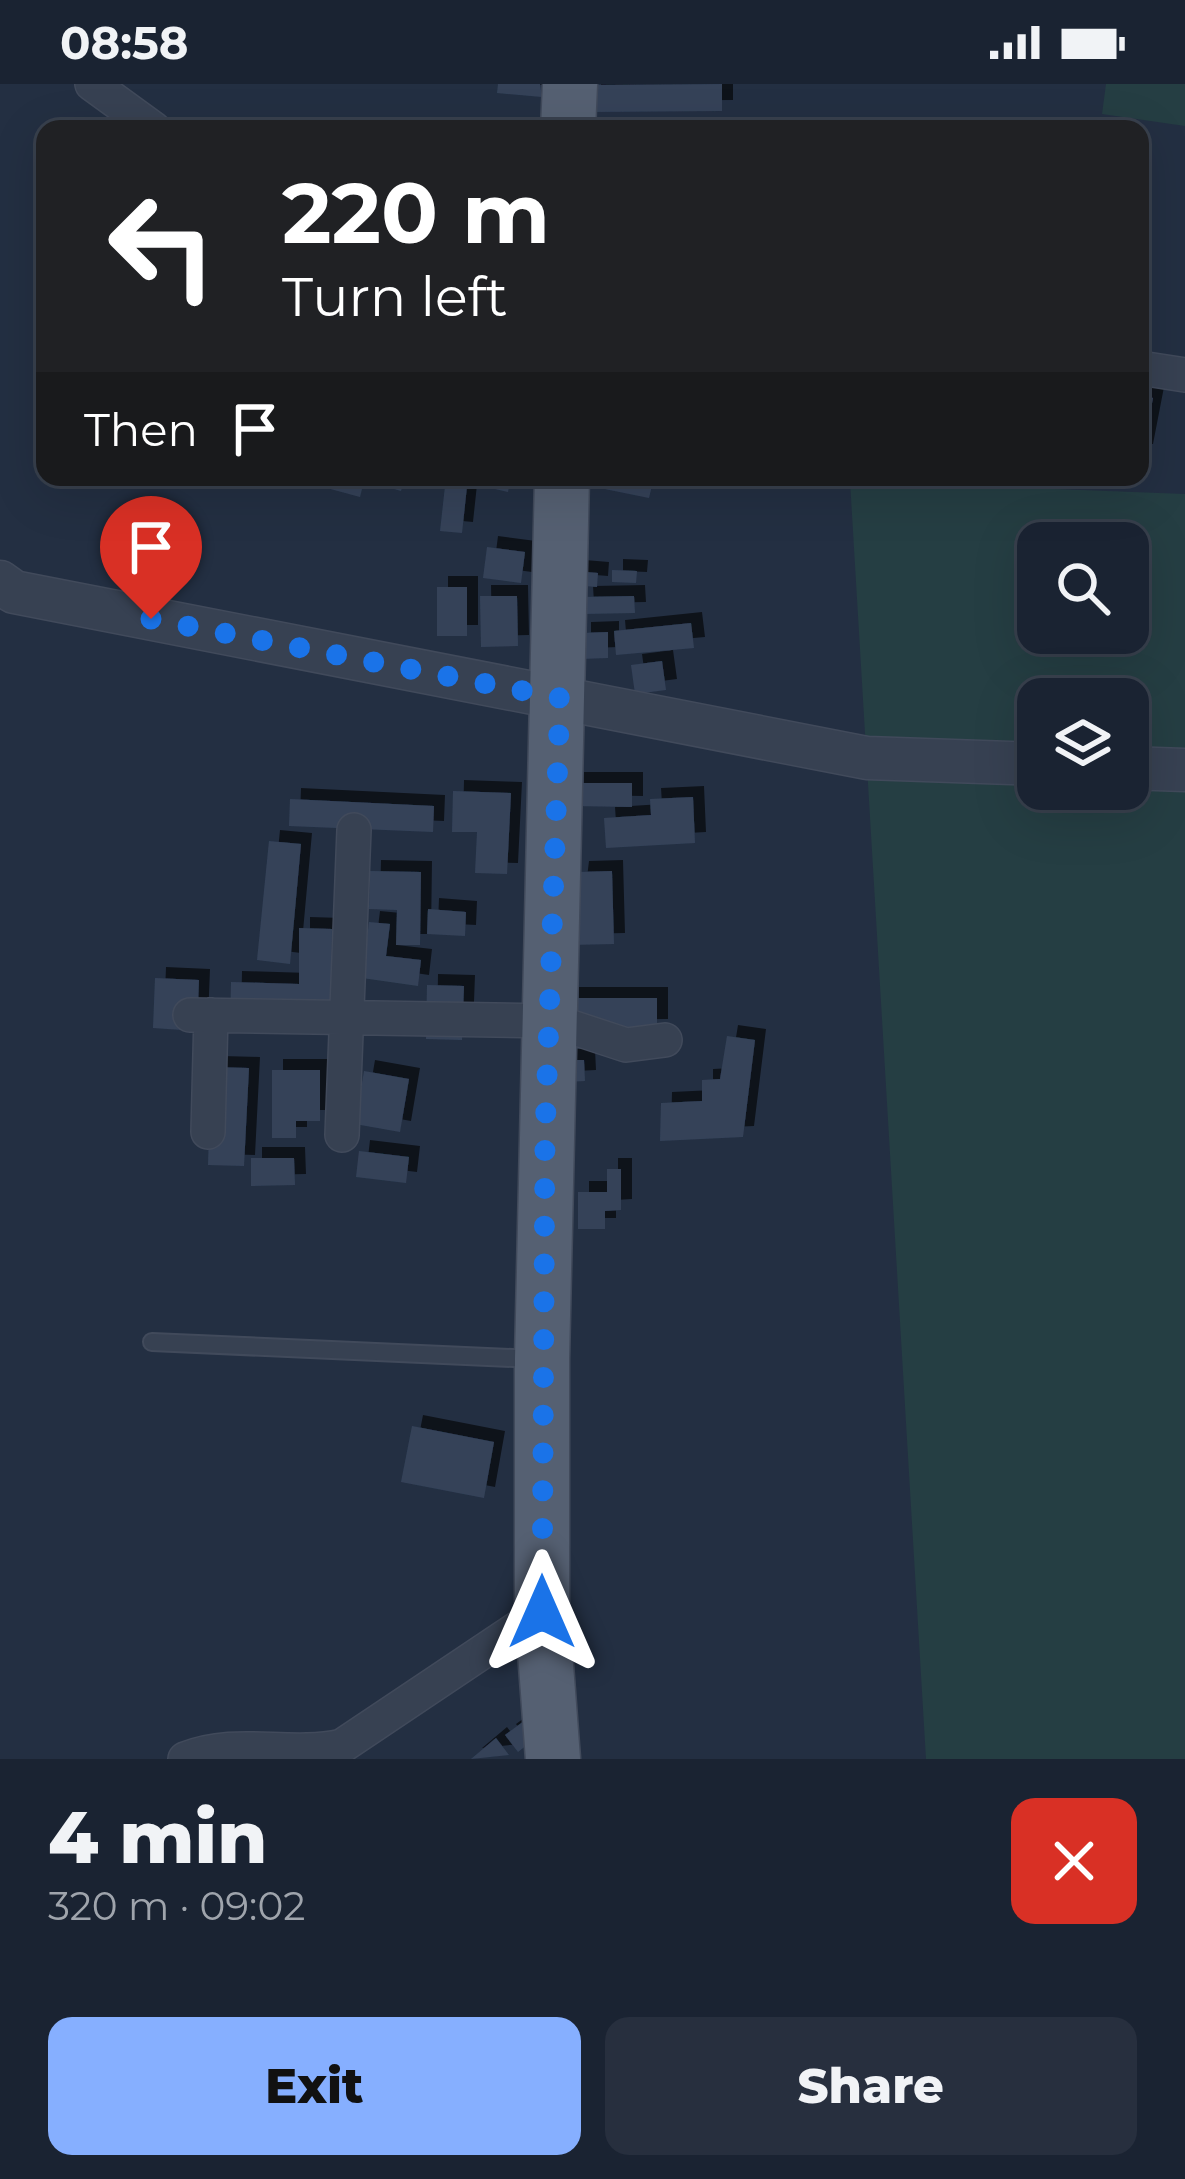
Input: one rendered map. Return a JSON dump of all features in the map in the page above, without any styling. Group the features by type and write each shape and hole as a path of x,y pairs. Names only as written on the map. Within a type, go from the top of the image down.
{"main road":[{"path":"568,120 570,84"},
{"path":"553,1759 542,1612 542,1360 562,486"}],"street":[{"path":"92,84 142,120"},
{"path":"1149,370 1185,376"},
{"path":"0,582 14,592 867,758 1017,763"},
{"path":"1149,769 1185,770"},
{"path":"343,1135 354,830"},
{"path":"208,1132 200,1015 553,1021 626,1045 665,1040"},
{"path":"185,1759 216,1747 312,1752 342,1746 542,1612"}],"lane":[{"path":"152,1342 542,1360"}],"green space":[{"path":"1106,84 1185,84 1185,126 1102,114"},
{"path":"850,486 1185,494 1185,1759 926,1759"}],"building":[{"path":"498,84 540,84 542,97 497,93"},
{"path":"722,84 722,111 590,112 590,85"},
{"path":"319,486 363,486 360,497"},
{"path":"445,486 467,486 462,533 440,531"},
{"path":"590,486 652,486 649,498"},
{"path":"487,547 525,552 521,583 483,578"},
{"path":"612,570 637,571 636,583 612,582"},
{"path":"574,571 598,573 597,587 572,585"},
{"path":"437,587 467,587 467,636 437,636"},
{"path":"480,596 517,596 518,646 481,647"},
{"path":"634,596 635,613 583,614 582,597"},
{"path":"691,623 694,648 616,655 614,631"},
{"path":"608,632 608,658 580,659 580,633"},
{"path":"662,661 666,690 635,694 631,665"},
{"path":"573,783 632,783 632,807 573,806"},
{"path":"453,791 511,793 507,874 475,873 477,832 452,832"},
{"path":"693,797 695,843 606,848 604,818 651,815 650,799"},
{"path":"290,799 434,806 433,832 289,826"},
{"path":"269,841 301,844 290,964 257,960"},
{"path":"370,871 421,872 420,945 396,945 397,910 369,909"},
{"path":"612,871 614,944 569,945 578,872"},
{"path":"428,909 466,912 465,936 427,934"},
{"path":"369,922 390,924 386,956 421,960 418,986 362,978"},
{"path":"299,928 332,929 331,1032 230,1031 231,982 299,984"},
{"path":"155,978 199,980 197,1031 153,1028"},
{"path":"427,985 464,986 462,1040 426,1039"},
{"path":"568,998 657,998 657,1030 568,1031"},
{"path":"727,1036 755,1040 743,1137 660,1141 661,1103 702,1101 702,1080 720,1079"},
{"path":"565,1060 584,1060 585,1081 565,1082"},
{"path":"211,1067 249,1068 244,1166 208,1165"},
{"path":"272,1070 320,1070 320,1121 296,1121 296,1138 272,1138"},
{"path":"364,1071 409,1079 400,1132 355,1124"},
{"path":"359,1151 409,1157 406,1183 356,1177"},
{"path":"251,1158 294,1158 295,1185 251,1186"},
{"path":"607,1169 621,1169 621,1210 605,1211 605,1229 578,1229 578,1192 607,1192"},
{"path":"412,1426 494,1442 484,1498 401,1482"},
{"path":"524,1721 536,1738 518,1752 505,1735"},
{"path":"496,1738 509,1755 471,1759"}],"route":[{"path":"151,619 560,698 553,1021 545,1136 542,1612"}]}
